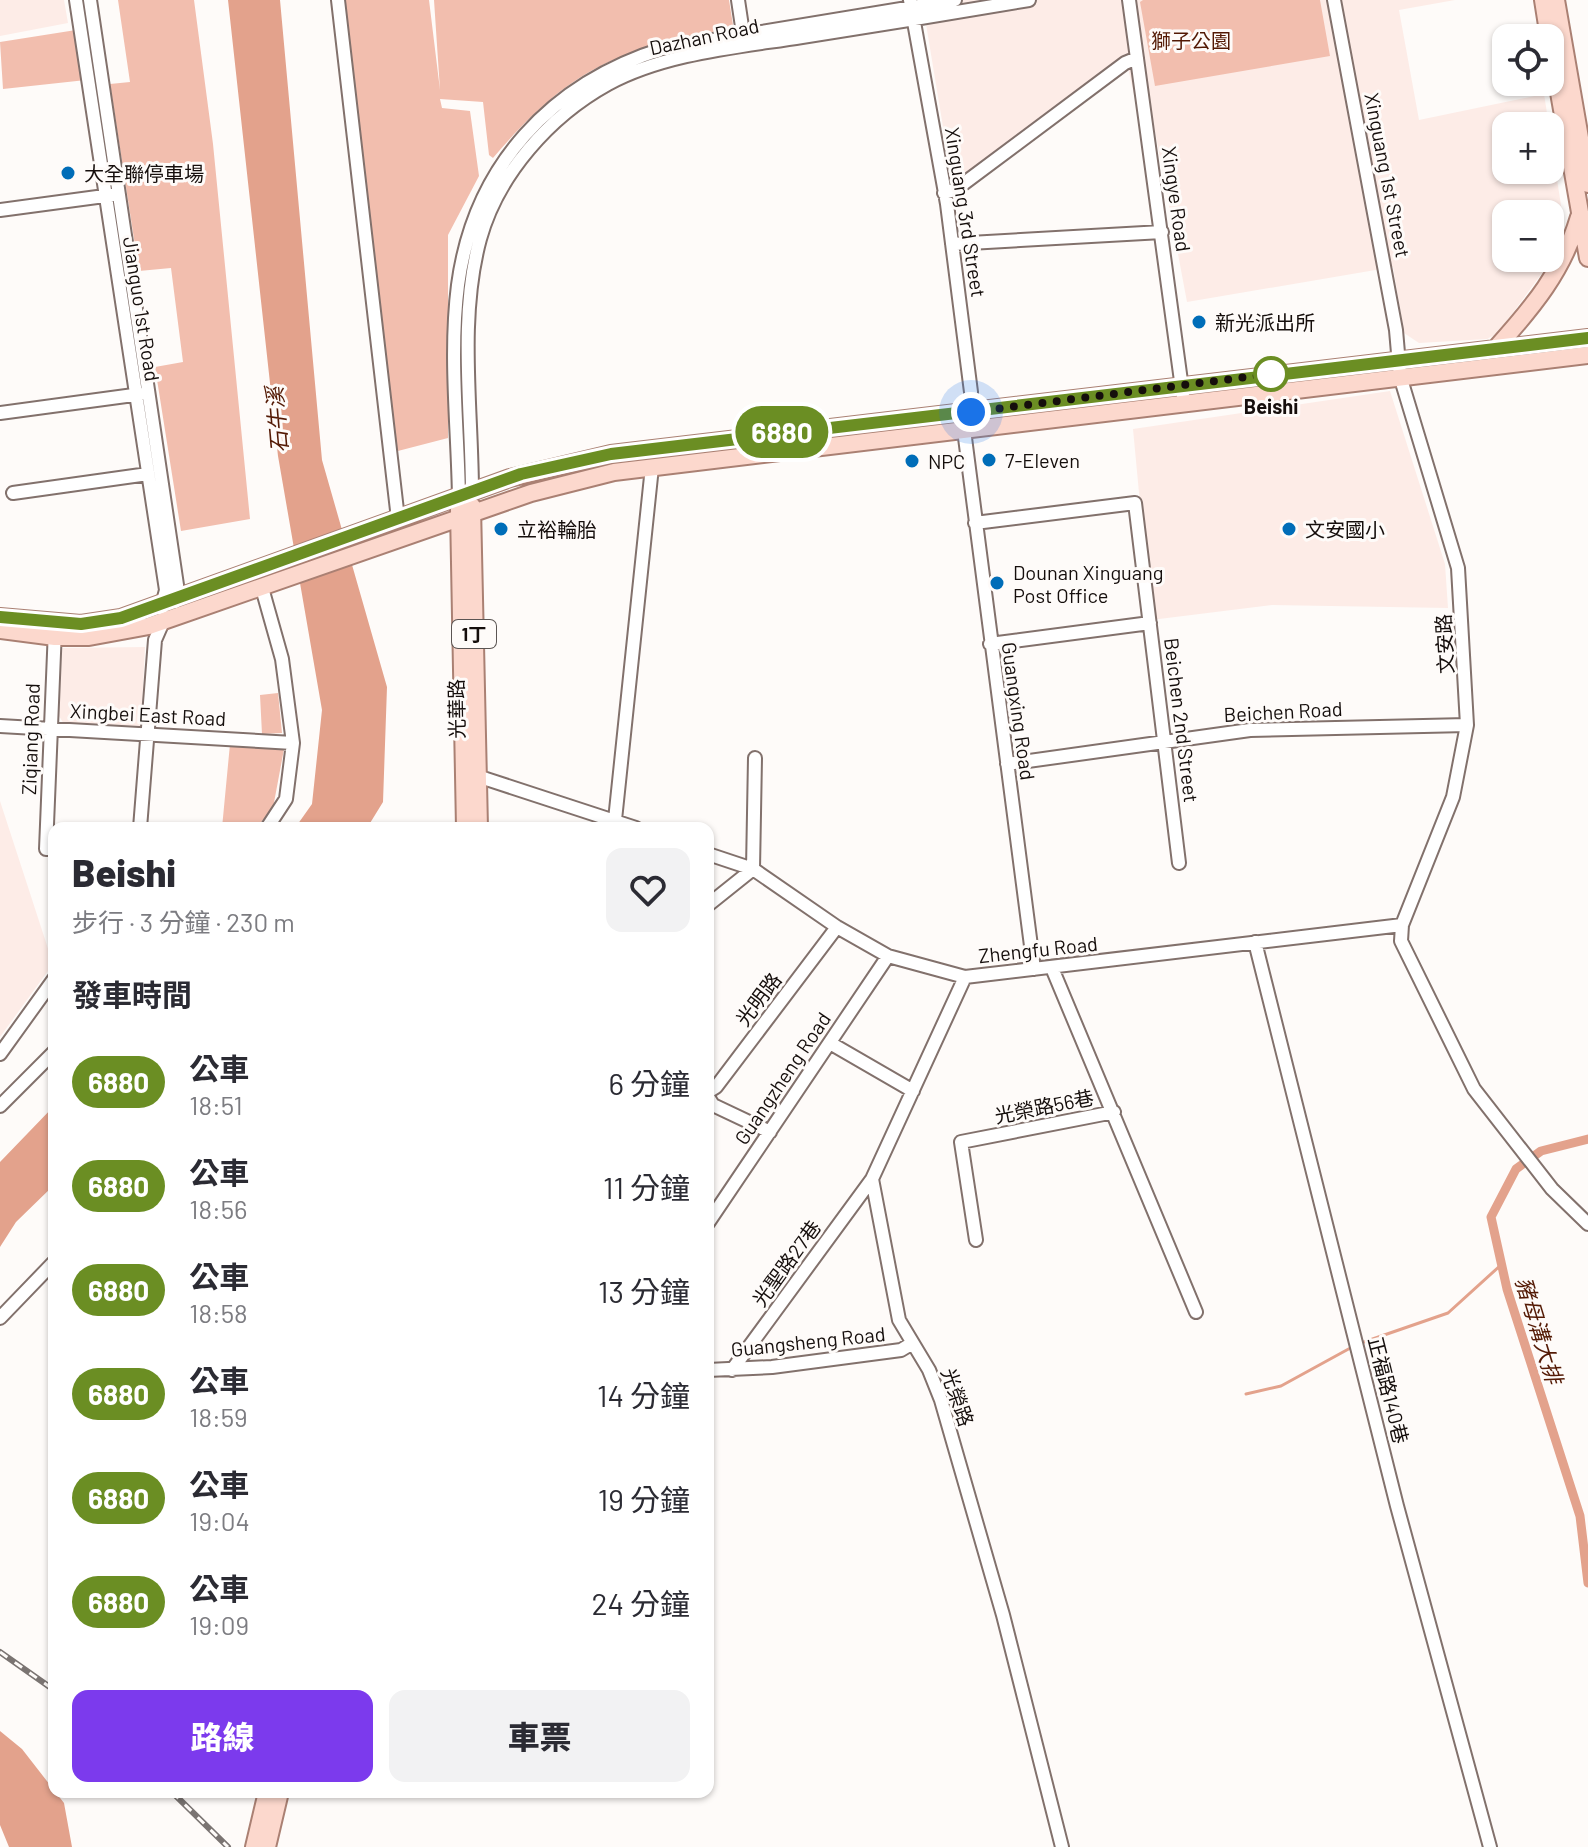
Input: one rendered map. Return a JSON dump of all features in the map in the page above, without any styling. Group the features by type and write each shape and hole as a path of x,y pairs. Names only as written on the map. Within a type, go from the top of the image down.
{"main road":[{"path":"1548,0 1549,24"},
{"path":"1548,0 1575,144 1588,258"},
{"path":"1563,96 1588,184"},
{"path":"1496,348 1552,282 1570,249 1581,211"},
{"path":"160,615 177,600 251,572 561,464 732,437 971,412 1588,338"},
{"path":"0,617 89,637 260,588 466,515 614,472 1588,355"},
{"path":"846,425 848,444"},
{"path":"732,437 735,458"},
{"name":"光華路","path":"465,495 471,774 478,822"},
{"path":"0,630 55,630"},
{"name":"光華路","path":"466,822 471,774"},
{"path":"254,1847 266,1798"},
{"path":"267,1847 279,1798"}],"street":[{"name":"Jianguo 1st Road","path":"76,0 104,196 177,600"},
{"name":"Jianguo 1st Road","path":"90,0 119,194 148,474 166,590 160,615 141,822"},
{"path":"338,0 390,522"},
{"path":"738,0 744,41"},
{"name":"Dazhan Road","path":"465,495 470,300 481,236 497,196 530,147 567,112 608,84 668,61 744,41 955,0"},
{"name":"Dazhan Road","path":"912,9 1029,0"},
{"name":"Xingye Road","path":"1129,0 1184,403"},
{"name":"Xinguang 1st Street","path":"1334,0 1396,330 1397,359"},
{"name":"Xinguang 3rd Street","path":"912,9 952,244 971,412"},
{"path":"944,193 955,190 1125,63 1137,58"},
{"path":"0,210 119,194"},
{"path":"952,244 1162,232"},
{"name":"文安路","path":"1397,359 1458,568 1467,725 1453,797 1402,925"},
{"path":"0,413 142,394"},
{"name":"Guangxing Road","path":"971,412 964,430 1034,969"},
{"path":"615,820 652,467"},
{"path":"13,493 148,474"},
{"name":"Beichen 2nd Street","path":"975,523 1135,503 1179,863"},
{"path":"260,588 282,659 293,743 286,799 271,822"},
{"path":"990,644 1150,623"},
{"name":"Ziqiang Road","path":"48,849 55,630"},
{"name":"Beichen Road","path":"1007,764 1250,730 1467,725"},
{"name":"Xingbei East Road","path":"0,726 293,743"},
{"path":"714,900 753,869 755,758"},
{"path":"471,774 620,822"},
{"name":"Zhengfu Road","path":"714,856 753,869 837,927 888,956 965,977 1402,925"},
{"path":"1402,925 1401,941 1474,1089 1533,1166 1588,1224"},
{"name":"光明路","path":"714,1089 837,927"},
{"name":"正福路140巷","path":"1255,942 1397,1506 1490,1847"},
{"name":"Guangzheng Road","path":"714,1214 888,956"},
{"path":"1052,968 1114,1112"},
{"path":"872,1179 965,977"},
{"path":"0,1054 48,987"},
{"path":"830,1043 913,1091"},
{"path":"0,1106 48,1058"},
{"path":"714,1105 770,1132"},
{"name":"光榮路56巷","path":"976,1240 961,1142 1114,1112 1196,1312"},
{"name":"光榮路","path":"872,1179 899,1320 929,1370 941,1400 1003,1615 1062,1847"},
{"name":"光聖路27巷","path":"732,1370 872,1179"},
{"path":"0,1318 48,1268"},
{"name":"Guangsheng Road","path":"714,1370 901,1350 911,1344"}],"shaded area":[{"path":"0,0 64,0 68,23 0,36"},
{"path":"922,0 1455,0 1399,10 1419,120 1544,96 1547,112 1492,112 1492,184 1558,184 1560,200 1492,200 1492,272 1543,272 1498,333 1487,339 1419,343 1404,333 1393,267 1187,302 1148,94 1134,95 1125,54 958,182 952,181"},
{"name":"文安國小","path":"1390,391 1445,564 1448,608 1272,605 1151,620 1133,429"},
{"path":"145,647 141,727 64,724 59,716 61,648"},
{"path":"0,801 48,949 48,971 0,1037"}],"green space":[{"path":"118,0 194,0 213,144 250,519 181,531 155,367 183,362 171,268 139,271 110,84 130,82"},
{"path":"343,0 429,0 440,90 434,0 729,0 733,25 727,30 653,46 596,68 545,104 493,158 489,155 483,102 440,99 442,108 470,111 479,176 448,235 448,438 394,452"},
{"name":"獅子公園","path":"1320,0 1330,56 1155,86 1140,2"},
{"path":"76,30 86,80 3,89 0,42"},
{"path":"278,693 282,733 262,734 260,695"},
{"path":"230,744 284,749 273,808 261,822 223,822"}],"water":[{"name":"石牛溪","path":"228,0 280,0 322,460 387,687 383,802 371,822 299,822 312,804 322,710 278,456"},
{"path":"48,1112 48,1191 16,1222 0,1247 0,1162"},
{"path":"0,1731 22,1749 48,1782 48,1798 60,1798 64,1803 72,1847 9,1847 0,1825"}],"waterway":[{"name":"豬母溝大排","path":"1588,1139 1541,1151 1516,1169 1491,1217 1507,1289 1580,1516 1588,1583"},
{"path":"1361,1343 1448,1313 1502,1264"},
{"path":"1246,1394 1281,1386 1354,1346"}],"railway":[{"path":"0,1652 48,1686"},
{"path":"178,1798 228,1847"}],"bus line":[{"name":"6880","path":"0,617 81,624 121,618 161,607 521,474 611,454 732,437 971,412 1588,338"}],"place":[{"name":"大全聯停車場","path":"68,173"},
{"name":"新光派出所","path":"1199,322"},
{"name":"Beishi","path":"1271,374"},
{"name":"7-Eleven","path":"989,460"},
{"name":"NPC","path":"912,461"},
{"name":"立裕輪胎","path":"501,529"},
{"name":"文安國小","path":"1289,529"},
{"name":"Dounan Xinguang Post Office","path":"997,583"}],"route":[{"path":"971,412 1271,374"}]}
